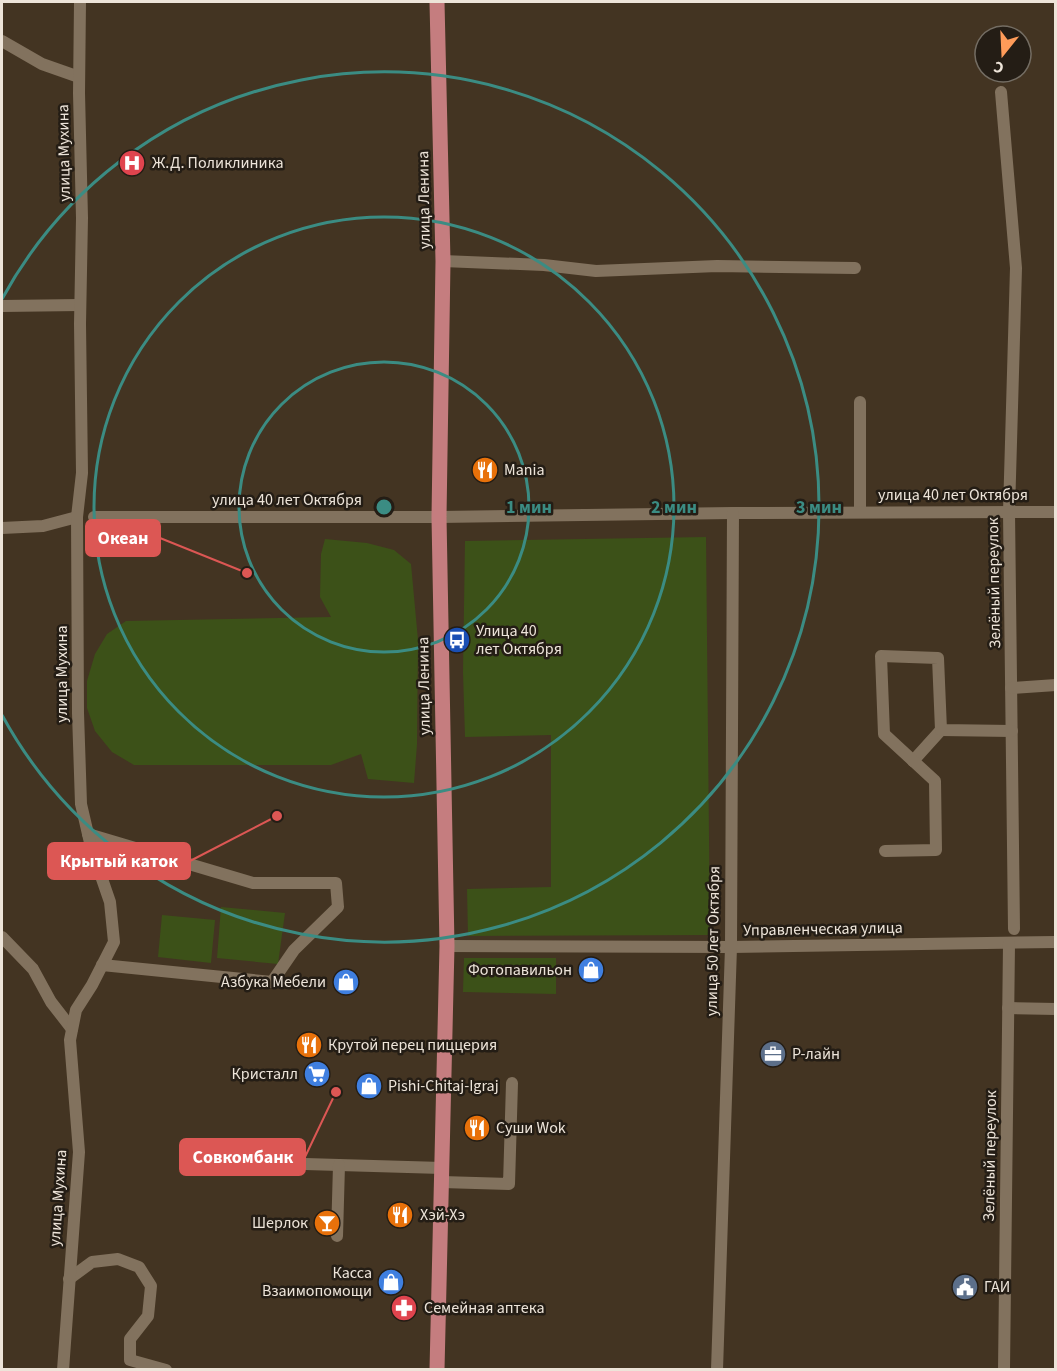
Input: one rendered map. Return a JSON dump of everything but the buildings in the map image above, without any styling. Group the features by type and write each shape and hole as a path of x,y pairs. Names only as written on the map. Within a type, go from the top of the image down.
{"main road":[{"name":"улица Ленина","path":"437,2 443,261 439,517 447,946 437,1370"}],"street":[{"name":"улица Мухина","path":"63,1370 79,1152 70,1040 76,1010 114,942 110,902 88,834 81,804 77,517 82,473 80,2"},
{"path":"2,41 42,64 79,78"},
{"name":"Зелёный переулок","path":"1001,92 1016,268 1009,512 1014,929"},
{"path":"443,261 544,265 596,270 717,266 855,268"},
{"path":"2,306 80,305"},
{"path":"860,402 860,512"},
{"name":"улица 40 лет Октября","path":"94,517 1056,512"},
{"name":"улица 50 лет Октября","path":"717,1370 731,947 733,513"},
{"path":"2,528 43,526 77,517"},
{"path":"885,851 936,850 935,782 884,734 881,656 938,658 940,730 913,761"},
{"path":"1011,688 1056,686"},
{"path":"940,730 1012,730"},
{"path":"88,834 253,883 336,883 338,907 294,950 272,982 102,965"},
{"path":"2,937 33,969 51,1002 72,1029"},
{"name":"Управленческая улица","path":"447,946 731,947 1056,942"},
{"name":"Зелёный переулок","path":"1004,1370 1009,944"},
{"path":"1008,1008 1056,1009"},
{"path":"305,1164 442,1175 509,1184 512,1083"},
{"path":"338,1236 339,1165"},
{"path":"69,1279 92,1262 118,1259 139,1267 151,1286 148,1316 130,1339 130,1360 166,1370"}],"green space":[{"path":"706,537 710,935 468,936 467,889 551,887 551,735 465,737 463,672 465,541"},
{"path":"325,539 367,543 394,550 411,564 418,640 417,744 414,783 368,779 361,754 331,765 134,765 112,752 95,731 87,708 87,681 95,654 107,634 126,621 331,617 320,597 321,554"},
{"path":"221,907 285,913 278,964 217,958"},
{"path":"162,915 215,920 211,963 158,957"},
{"path":"464,958 556,958 556,994 463,992"}],"place":[{"name":"Ж.Д. Поликлиника","path":"132,163"},
{"name":"Mania","path":"485,470"},
{"name":"Океан","path":"247,573"},
{"name":"Улица 40 лет Октября","path":"457,640"},
{"name":"Крытый каток","path":"277,816"},
{"name":"Фотопавильон","path":"591,970"},
{"name":"Азбука Мебели","path":"346,982"},
{"name":"Крутой перец пиццерия","path":"309,1045"},
{"name":"Р-лайн","path":"773,1054"},
{"name":"Кристалл","path":"317,1074"},
{"name":"Pishi-Chitaj-Igraj","path":"369,1086"},
{"name":"Совкомбанк","path":"336,1092"},
{"name":"Суши Wok","path":"477,1128"},
{"name":"Хэй-Хэ","path":"400,1215"},
{"name":"Шерлок","path":"327,1223"},
{"name":"Касса Взаимопомощи","path":"391,1282"},
{"name":"ГАИ","path":"965,1287"},
{"name":"Семейная аптека","path":"404,1308"}]}
